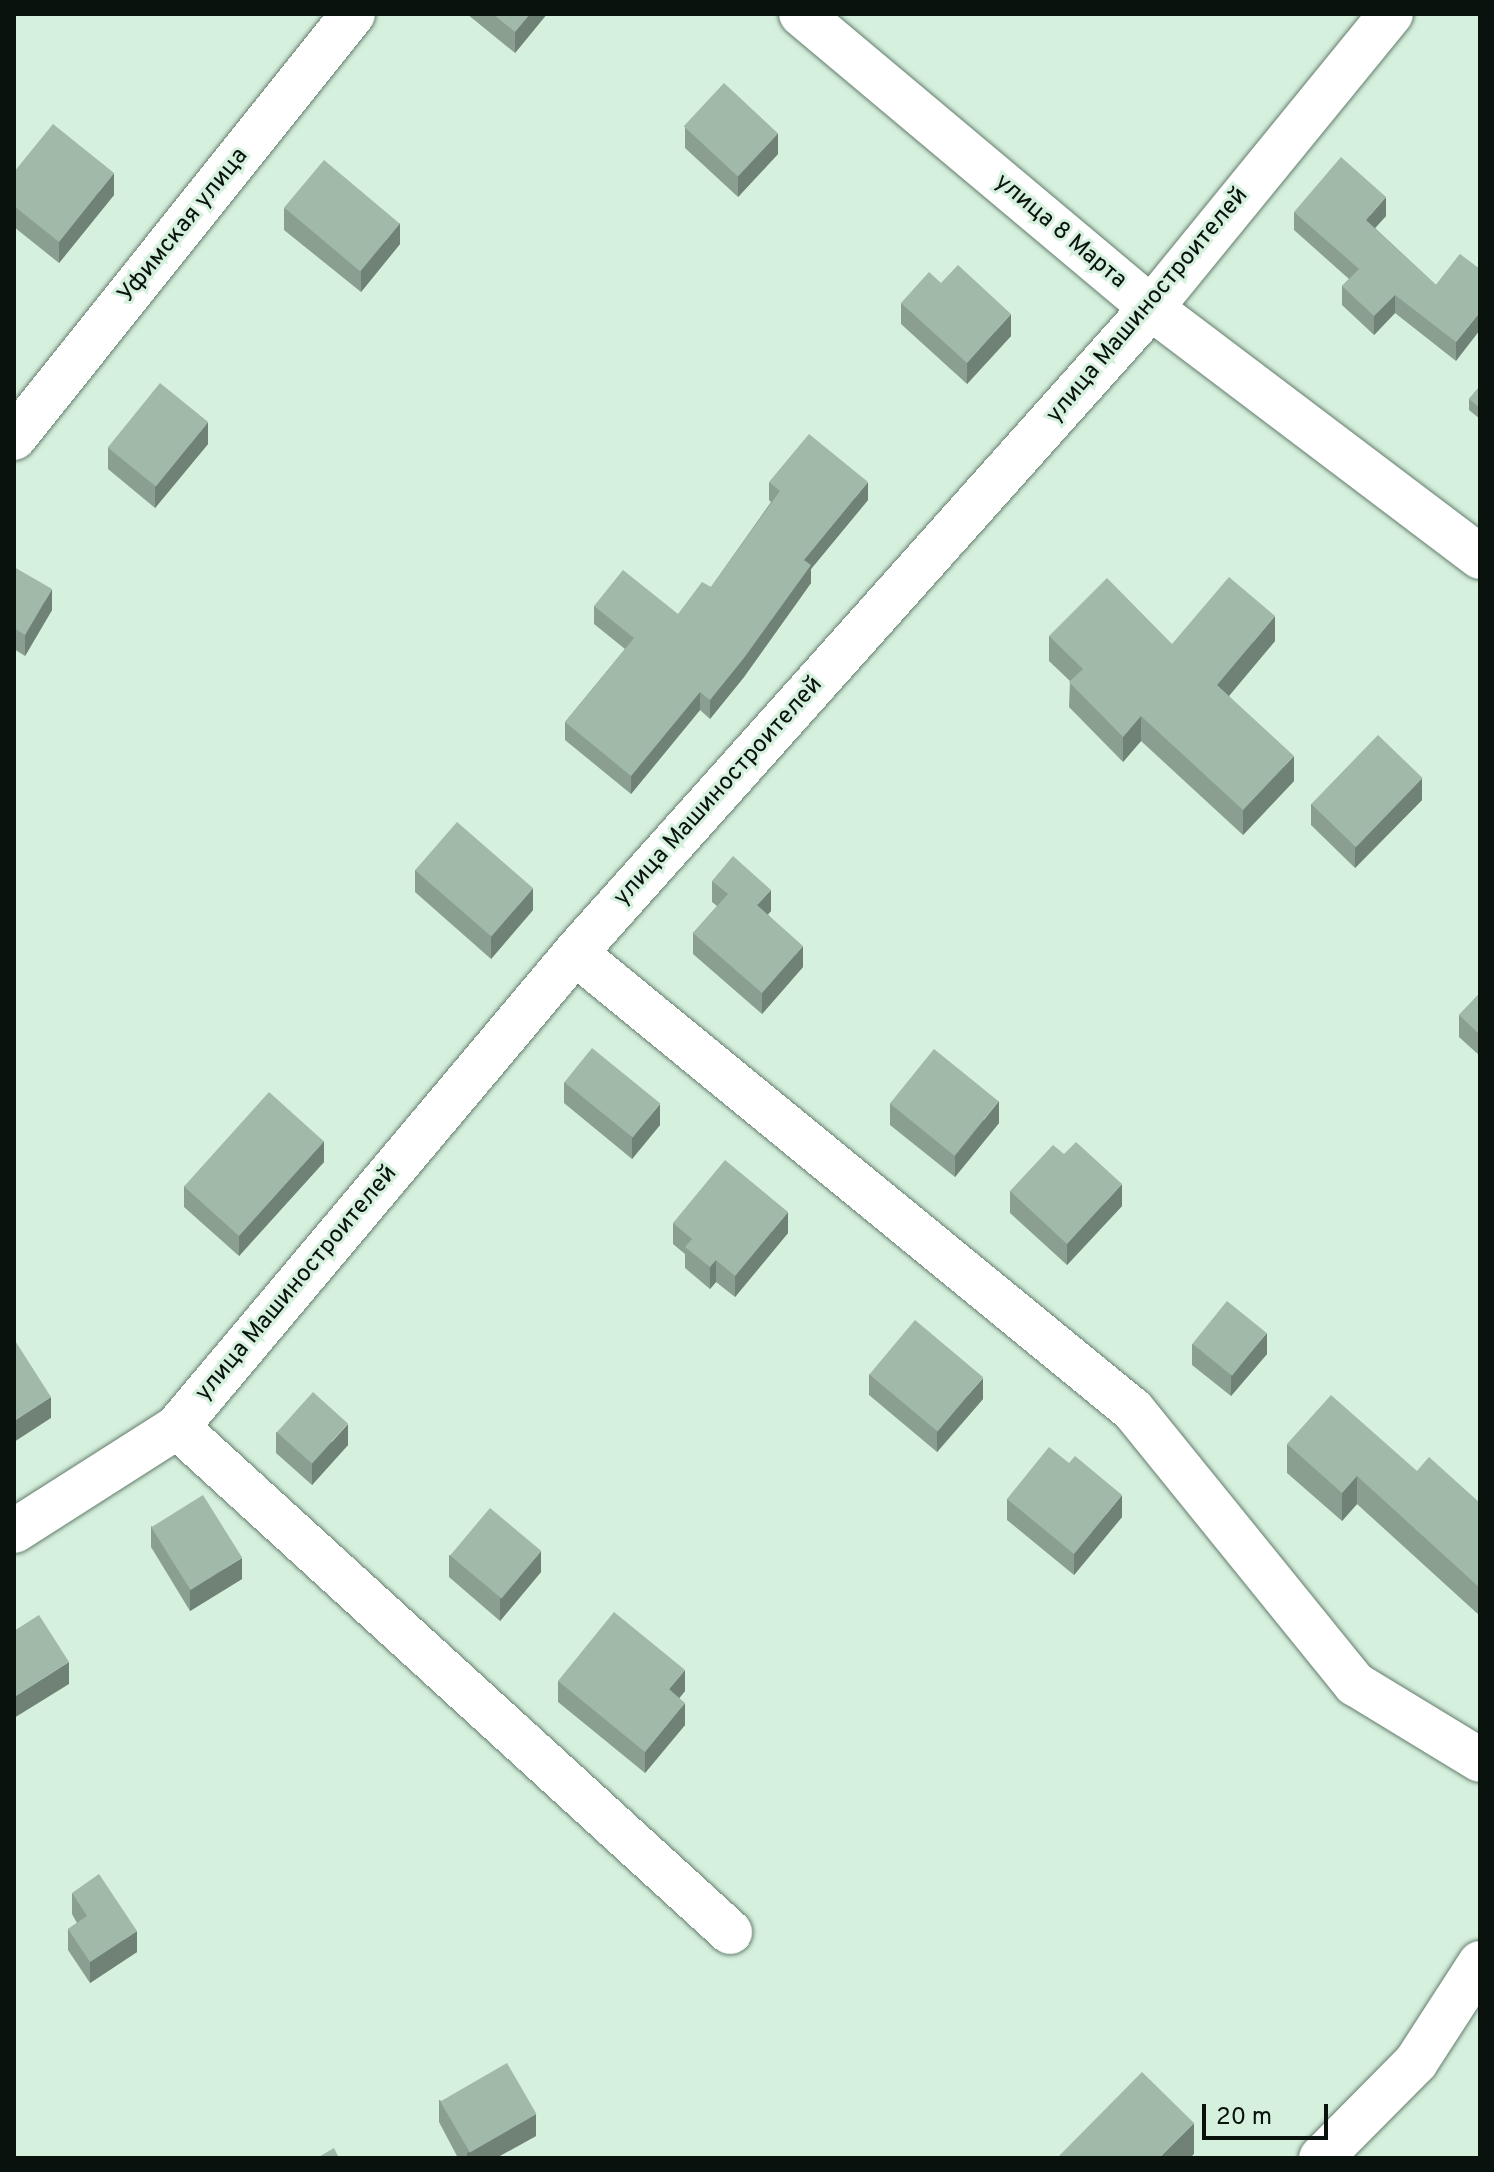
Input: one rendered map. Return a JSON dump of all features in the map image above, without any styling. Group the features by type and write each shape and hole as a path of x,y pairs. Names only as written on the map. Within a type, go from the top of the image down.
{"street":[{"name":"Уфимская улица","path":"14,438 353,14"},
{"name":"улица 8 Марта","path":"801,14 1151,308 1480,557"},
{"name":"улица Машиностроителей","path":"14,1531 177,1427 575,953 1151,308 1391,14"},
{"path":"575,953 1133,1410 1355,1684 1480,1760"},
{"path":"177,1427 730,1932"},
{"path":"1321,2158 1416,2062 1480,1963"}],"building":[{"path":"493,14 530,14 515,32"},
{"path":"724,83 778,133 738,177 684,126"},
{"path":"53,124 114,173 59,242 14,206 14,172"},
{"path":"1341,157 1386,197 1366,220 1436,285 1460,254 1480,269 1480,312 1456,342 1395,295 1374,316 1342,286 1359,269 1294,212"},
{"path":"324,160 400,224 360,271 284,207"},
{"path":"958,265 1011,314 967,363 901,303 929,272 941,283"},
{"path":"160,383 208,422 156,487 108,448"},
{"path":"1480,386 1480,408 1469,399"},
{"path":"809,434 868,482 804,560 811,565 744,658 710,700 700,692 631,776 565,722 634,638 594,606 623,570 678,614 702,582 711,587 780,491 769,482"},
{"path":"14,567 52,589 25,635 14,628"},
{"path":"1229,577 1275,616 1217,685 1294,756 1243,810 1141,716 1123,737 1069,682 1083,669 1049,636 1107,578 1172,644"},
{"path":"1378,735 1423,778 1356,847 1311,804"},
{"path":"457,822 533,888 491,937 415,870"},
{"path":"733,856 771,890 757,905 803,946 762,993 693,933 728,894 712,881"},
{"path":"1480,993 1480,1035 1459,1015"},
{"path":"592,1048 660,1103 633,1138 564,1082"},
{"path":"934,1049 999,1101 954,1156 890,1103"},
{"path":"269,1092 324,1142 239,1236 184,1186"},
{"path":"1076,1142 1122,1184 1067,1244 1010,1191 1053,1145 1064,1154"},
{"path":"725,1160 788,1212 735,1276 716,1260 710,1267 685,1247 692,1239 673,1223"},
{"path":"1227,1301 1267,1333 1232,1376 1192,1344"},
{"path":"915,1320 983,1377 938,1432 869,1374"},
{"path":"14,1339 51,1397 14,1421"},
{"path":"313,1392 348,1423 312,1464 277,1432"},
{"path":"1331,1395 1417,1471 1429,1457 1480,1503 1480,1588 1357,1476 1342,1493 1287,1444"},
{"path":"1049,1447 1069,1463 1075,1456 1122,1495 1074,1554 1007,1499"},
{"path":"203,1495 242,1558 190,1590 151,1527"},
{"path":"490,1508 541,1551 501,1599 450,1555"},
{"path":"614,1612 685,1670 669,1689 685,1703 645,1752 558,1681"},
{"path":"39,1615 69,1662 14,1697 14,1631"},
{"path":"99,1874 137,1931 90,1962 68,1929 87,1916 72,1893"},
{"path":"507,2063 536,2114 470,2153 440,2102"},
{"path":"1142,2072 1194,2123 1159,2158 1057,2158"},
{"path":"334,2148 339,2158 317,2158"}]}
